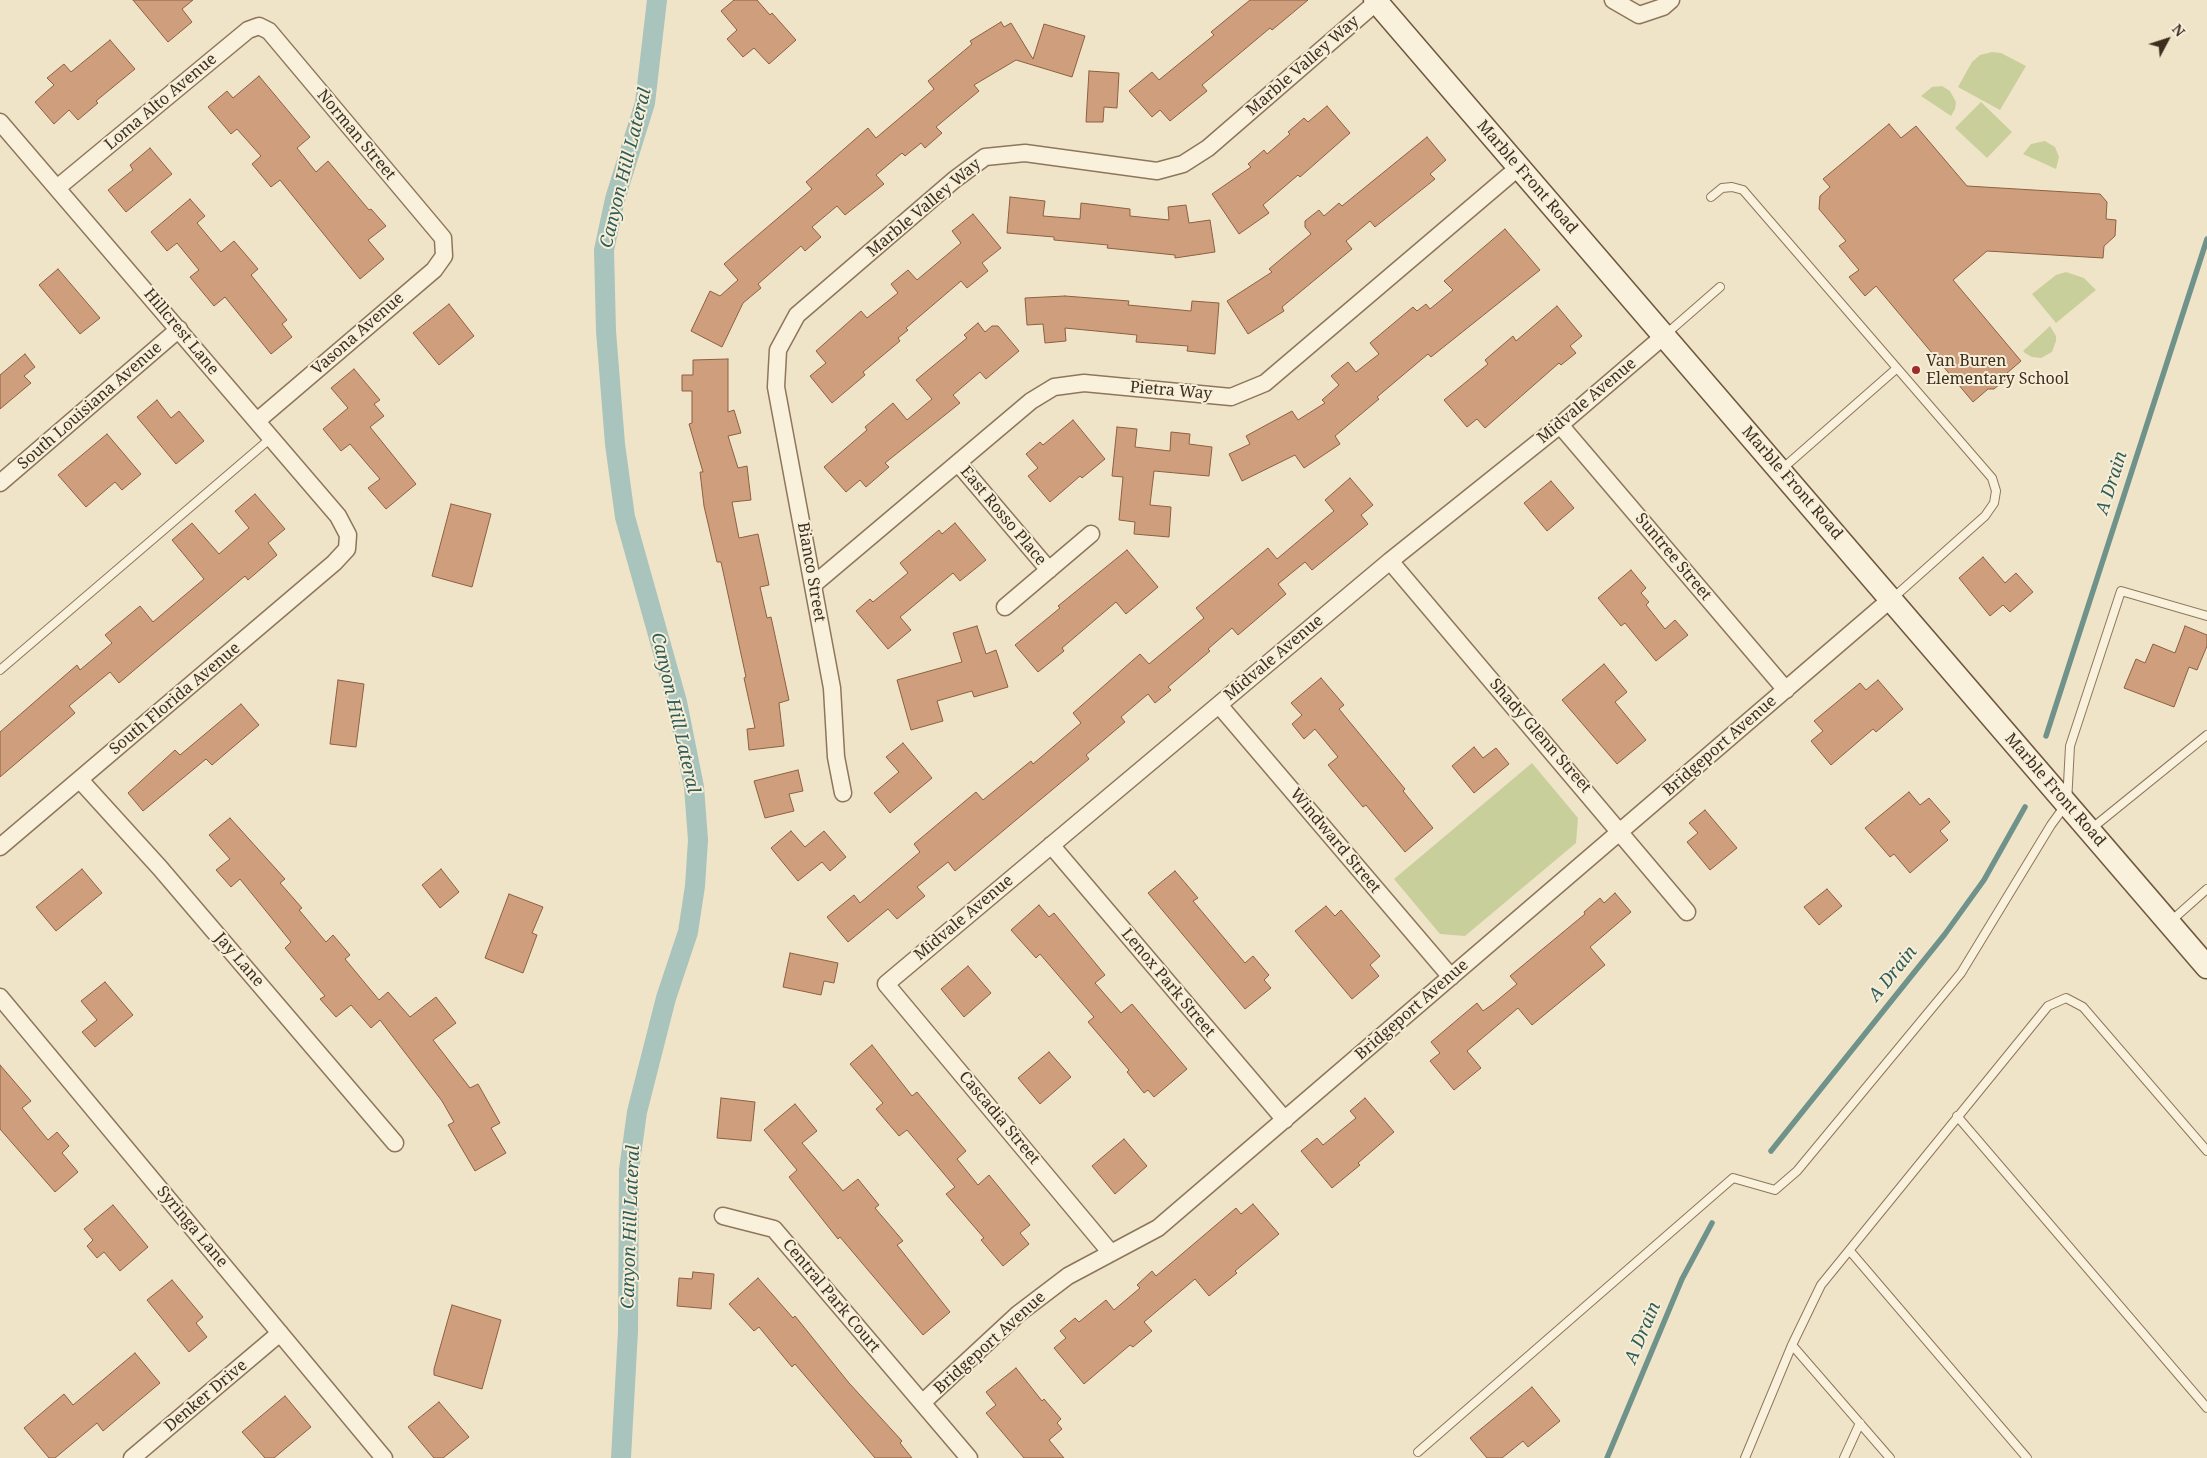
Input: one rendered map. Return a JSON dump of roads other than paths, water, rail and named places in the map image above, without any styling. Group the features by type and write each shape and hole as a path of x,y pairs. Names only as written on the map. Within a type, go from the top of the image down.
{"street":[{"path":"1613,0 1639,15 1663,7 1671,0"},
{"name":"Marble Front Road","path":"1377,1 2207,967"},
{"name":"Marble Valley Way","path":"778,350 797,315 954,180 985,157 1025,153 1157,171 1183,164 1208,148 1377,1"},
{"name":"Loma Alto Avenue","path":"57,188 248,30 259,26 268,31"},
{"name":"Norman Street","path":"268,31 443,238"},
{"name":"Hillcrest Lane","path":"0,122 338,516 348,535 347,549"},
{"name":"Pietra Way","path":"813,585 1031,401 1054,387 1084,383 1231,397 1266,383 1519,167"},
{"name":"Vasona Avenue","path":"257,422 434,270 444,256 443,238"},
{"name":"South Louisiana Avenue","path":"0,483 179,329"},
{"name":"Midvale Avenue","path":"886,984 1390,561 1560,425 1665,335"},
{"name":"Bianco Street","path":"778,350 776,387 832,688 836,756 843,793"},
{"name":"Suntree Street","path":"1560,425 1786,690"},
{"name":"East Rosso Place","path":"958,463 1049,570"},
{"name":"East Rosso Place","path":"1005,607 1090,534"},
{"name":"South Florida Avenue","path":"0,847 320,576 347,549"},
{"name":"Shady Glenn Street","path":"1390,561 1688,912"},
{"name":"Bridgeport Avenue","path":"922,1403 1018,1314 1068,1276 1158,1228 1891,599"},
{"name":"Windward Street","path":"1219,705 1451,977"},
{"name":"Jay Lane","path":"80,780 160,868 395,1143"},
{"name":"Lenox Park Street","path":"1051,846 1285,1120"},
{"name":"Cascadia Street","path":"886,984 1111,1253"},
{"name":"Syringa Lane","path":"0,997 384,1458"},
{"name":"Central Park Court","path":"723,1216 774,1229 969,1458"},
{"name":"Denker Drive","path":"132,1458 280,1333"}],"lane":[{"path":"1711,197 1722,188 1732,187 1743,190 1992,478 1996,491 1994,503 1985,516 1891,599"},
{"path":"1665,335 1720,287"},
{"path":"1781,471 1896,369"},
{"path":"0,670 271,438"},
{"path":"1418,1452 1734,1178 1775,1190 1797,1171 1960,973 2051,825 2067,803 2070,746 2121,591 2207,616"},
{"path":"2090,830 2207,735"},
{"path":"2169,923 2207,889"},
{"path":"1745,1458 1792,1345 1821,1285 2048,1006 2066,998 2083,1007 2207,1151"},
{"path":"1957,1116 2207,1408"},
{"path":"1850,1251 2027,1458"},
{"path":"1792,1345 1890,1458"},
{"path":"1844,1458 1860,1423"}],"waterway":[{"name":"Canyon Hill Lateral","path":"621,1458 628,1331 629,1170 637,1112 666,998 688,932 695,886 698,840 694,787 677,702 625,517 615,444 606,331 604,250 615,199 645,103 657,0"},
{"name":"A Drain","path":"2046,736 2207,239"},
{"name":"A Drain","path":"1771,1151 1945,934 1984,880 2025,807"},
{"name":"A Drain","path":"1607,1458 1682,1279 1712,1223"}],"place":[{"name":"Van Buren Elementary School","path":"1916,370"}]}
